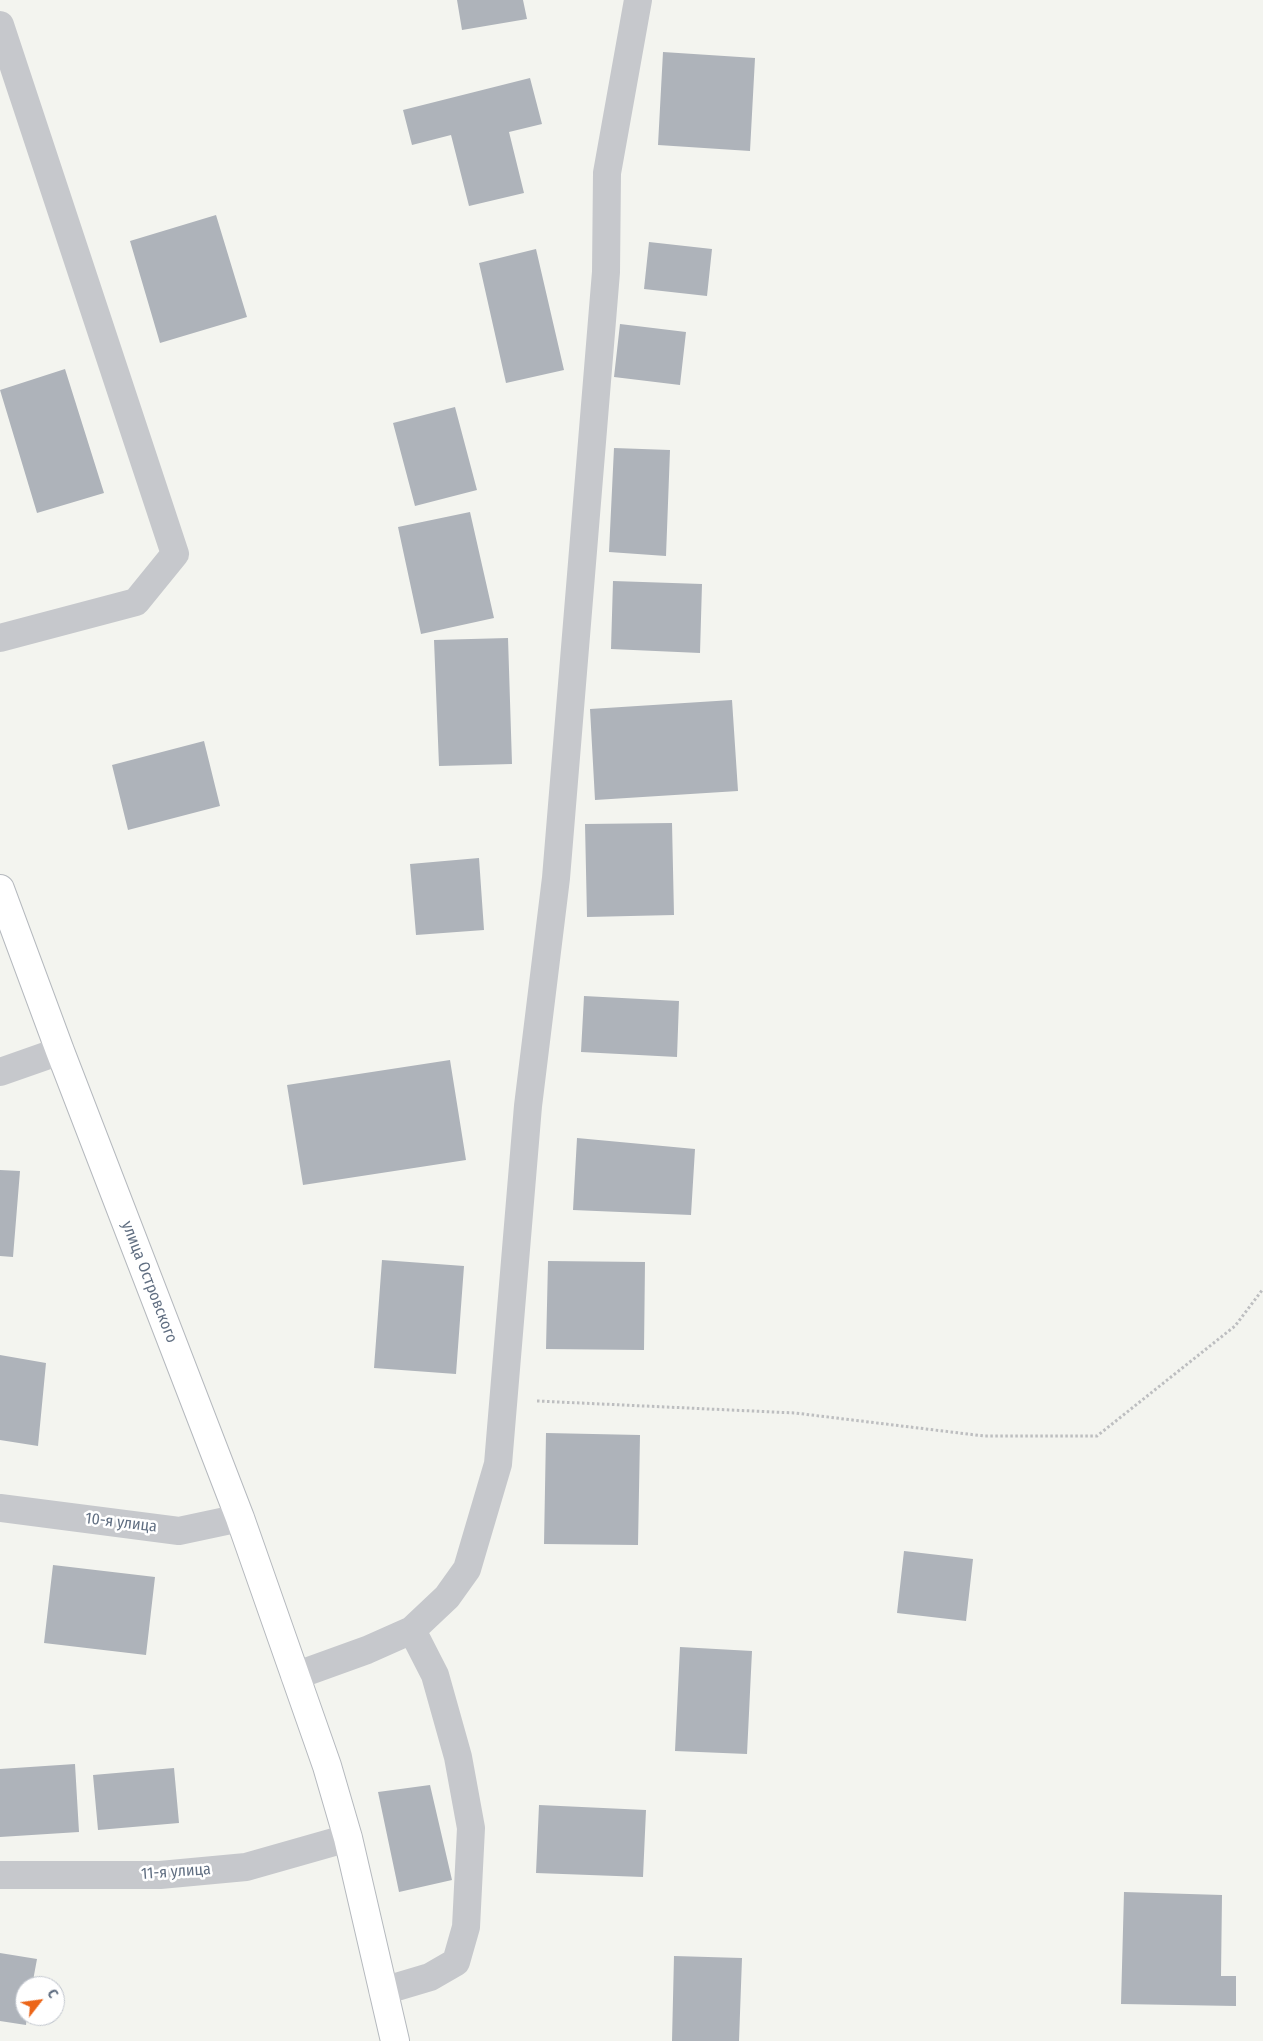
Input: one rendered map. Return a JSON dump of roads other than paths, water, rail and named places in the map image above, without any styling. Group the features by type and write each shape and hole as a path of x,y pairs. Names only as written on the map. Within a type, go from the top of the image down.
{"street":[{"path":"295,1676 367,1650 412,1630 447,1597 467,1569 498,1464 528,1106 556,868 606,272 606,173 638,0"},
{"path":"0,25 175,554 136,602 0,638"},
{"name":"улица Островского","path":"0,889 60,1051 240,1518 327,1766 348,1838 395,2041"},
{"path":"0,1072 60,1051"},
{"name":"10-я улица","path":"0,1508 178,1531 240,1518"},
{"path":"382,1991 430,1977 456,1962 466,1927 471,1828 458,1757 435,1675 412,1630"},
{"name":"11-я улица","path":"0,1875 160,1874 246,1867 348,1838"}]}
